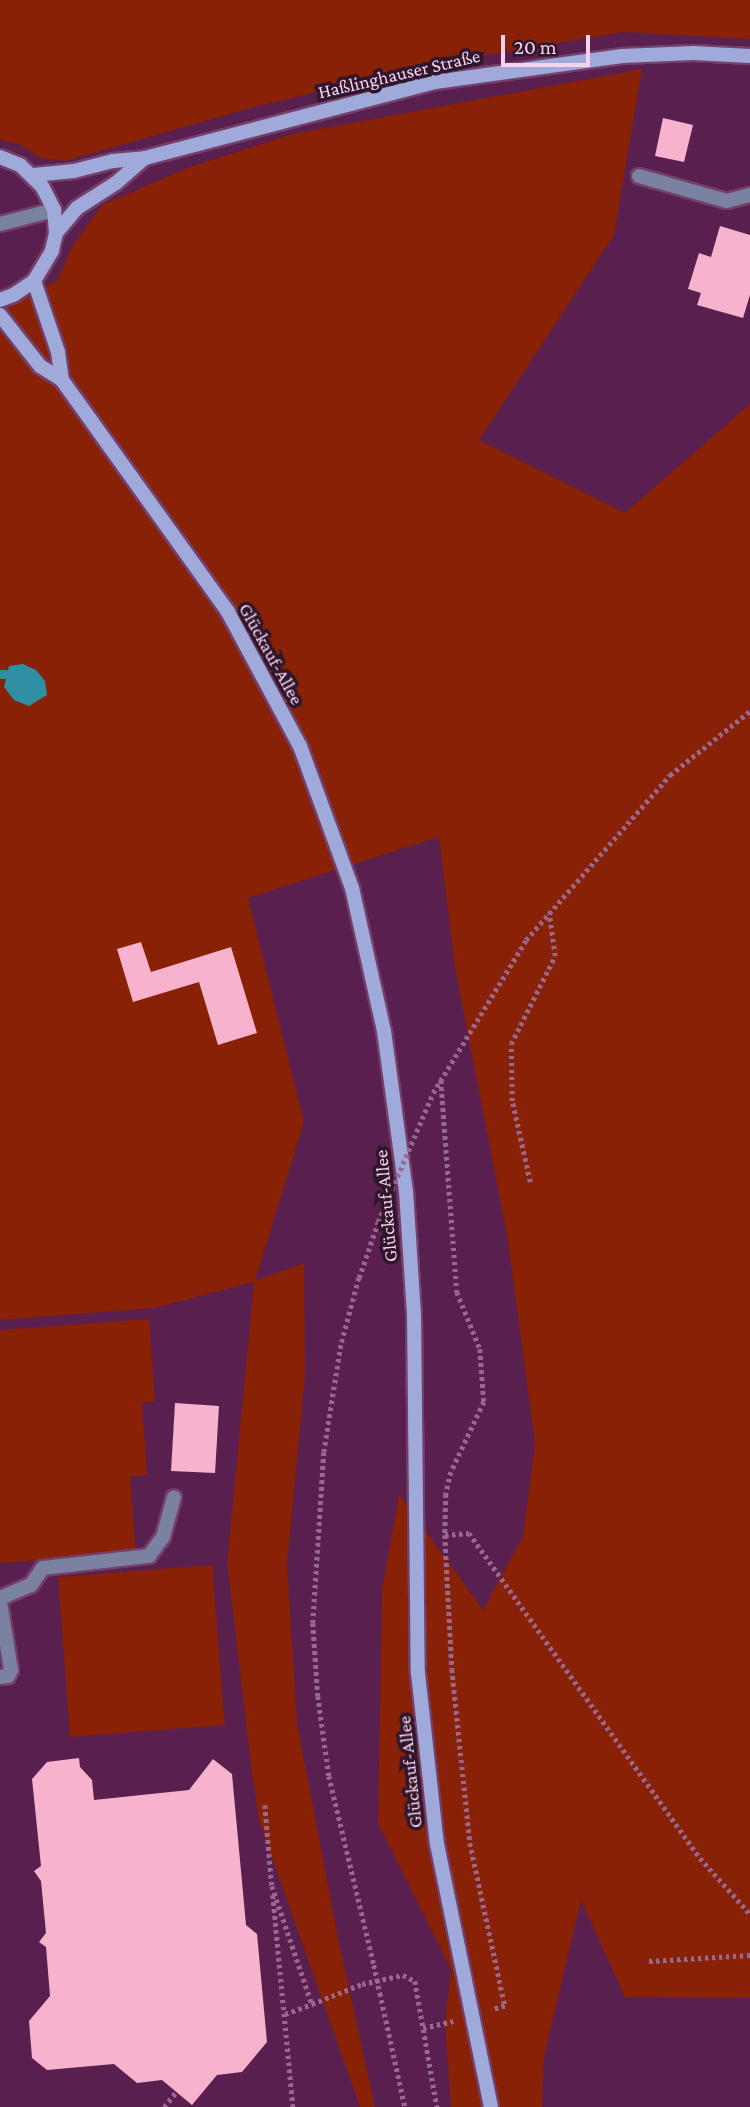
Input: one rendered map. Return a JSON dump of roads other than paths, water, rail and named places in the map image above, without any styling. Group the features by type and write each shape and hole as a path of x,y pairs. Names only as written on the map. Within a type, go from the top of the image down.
{"main road":[{"name":"Haßlinghauser Straße","path":"34,175 145,158 448,80 622,55 693,53 750,56"},
{"path":"0,157 20,165 34,175 54,210 56,233 45,267 34,281 0,300"},
{"name":"Haßlinghauser Straße","path":"56,233 77,208 116,183 145,158"},
{"name":"Glückauf-Allee","path":"34,281 58,352 62,380"},
{"name":"Glückauf-Allee","path":"0,315 40,366 62,380 228,612 300,746 352,888 384,1031 406,1191 414,1314 418,1674 437,1844 491,2107"}],"lane":[{"path":"639,176 727,201 750,195"},
{"path":"0,224 54,210"},
{"path":"0,1677 8,1676 12,1670 0,1600 31,1585 43,1568 149,1556 163,1537 174,1497"}],"waterway":[{"path":"0,674 5,674"}]}
